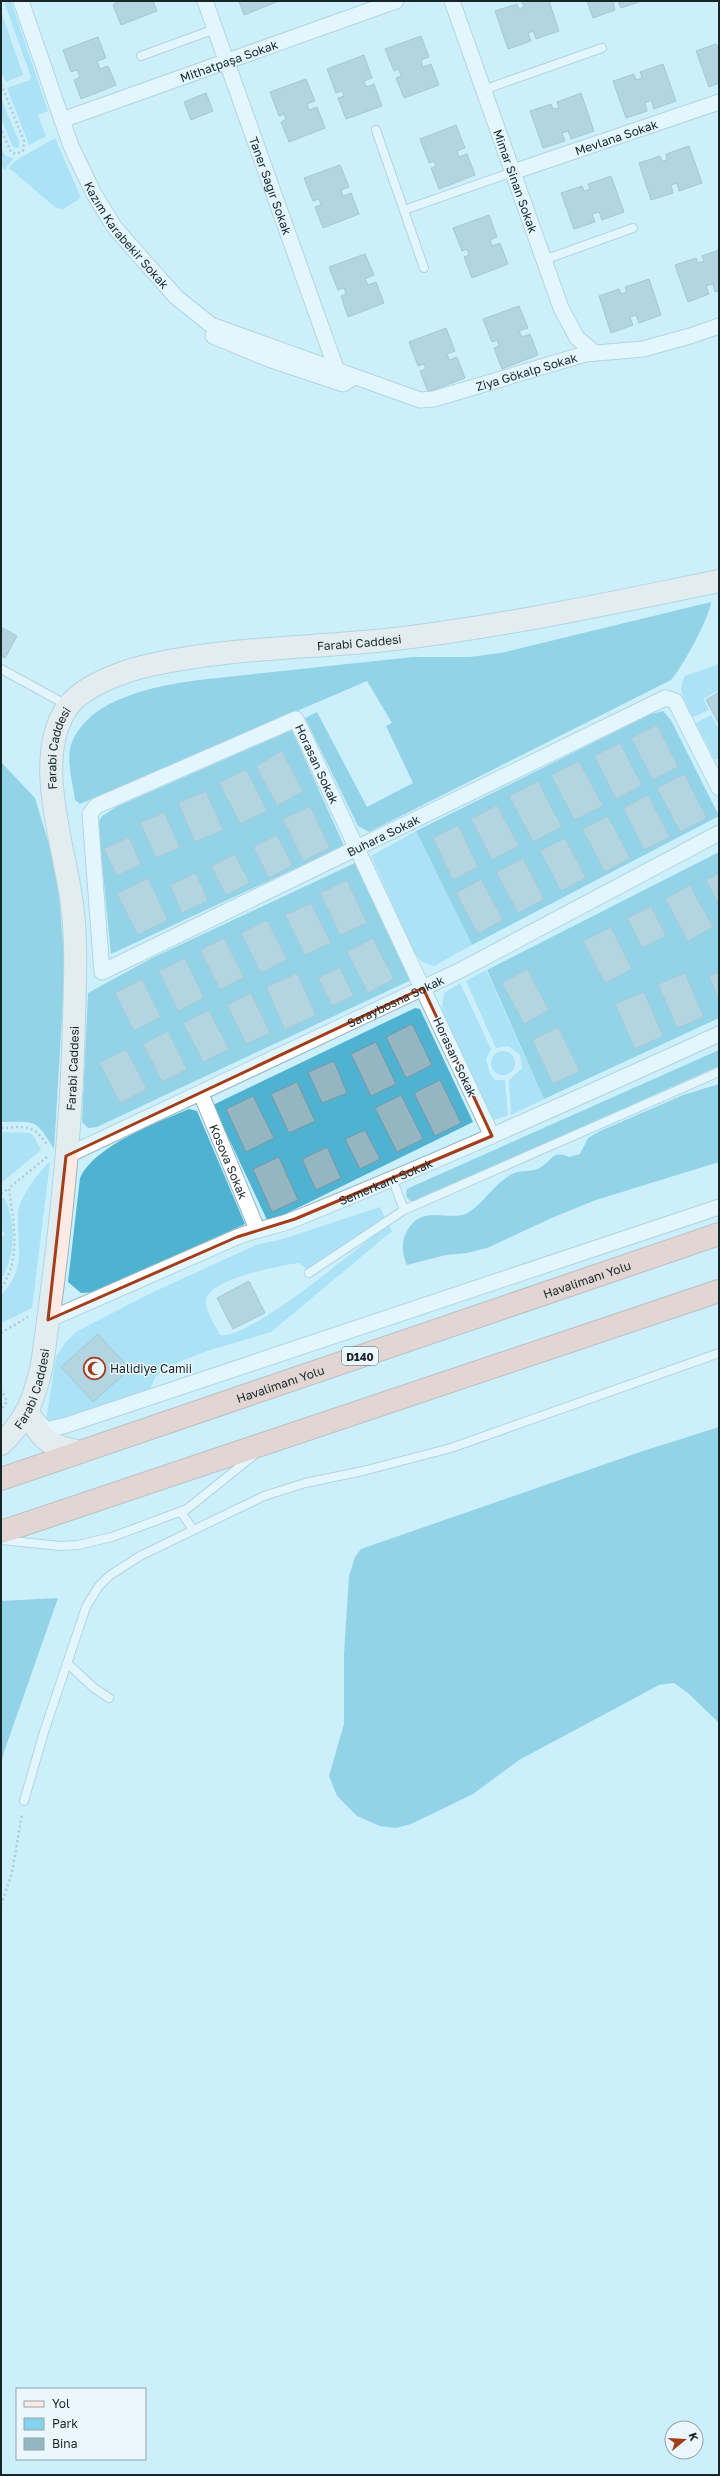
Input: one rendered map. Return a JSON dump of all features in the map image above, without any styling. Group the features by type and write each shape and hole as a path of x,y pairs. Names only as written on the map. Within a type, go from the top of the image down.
{"highway":[{"name":"Havalimanı Yolu","path":"1,1479 719,1234"},
{"path":"1,1532 719,1291"}],"street":[{"path":"12,1 76,180 101,223 138,269 185,317 215,337 271,360 343,384 354,377"},
{"name":"Kazım Karabekir Sokak","path":"21,1 62,120 83,173 115,228 176,298 211,325 337,370"},
{"name":"Taner Sağır Sokak","path":"205,1 337,370"},
{"name":"Mithatpaşa Sokak","path":"62,120 396,1"},
{"name":"Mimar Sinan Sokak","path":"452,1 569,326 577,338 595,353"},
{"name":"Mevlana Sokak","path":"513,172 719,102"},
{"name":"Ziya Gökalp Sokak","path":"337,370 405,396 428,400 595,353 643,349 719,326"},
{"name":"Farabi Caddesi","path":"1,1444 16,1430 28,1410 42,1365 41,1317 56,1152 74,1048 74,927 67,870 52,788 50,763 59,722 68,705 84,692 107,680 153,664 225,653 394,639 503,625 719,581"},
{"name":"Buhara Sokak","path":"102,972 358,849 665,698 675,701 719,788"},
{"name":"Horasan Sokak","path":"102,972 89,824 90,814 96,806 296,719 492,1136"},
{"name":"Saraybosna Sokak","path":"56,1152 201,1094 423,988 719,833"},
{"name":"Semerkant Sokak","path":"41,1317 257,1229 282,1224 492,1136 719,1034"},
{"name":"Kosova Sokak","path":"201,1094 257,1229"},
{"path":"28,1410 46,1430 67,1425 719,1207"},
{"path":"28,1410 36,1430 43,1438 63,1448 80,1452"}],"lane":[{"path":"141,56 215,29"},
{"path":"483,90 602,48"},
{"path":"376,130 424,268"},
{"path":"404,210 513,172"},
{"path":"544,260 633,228"},
{"path":"1,669 68,705"},
{"path":"309,1273 404,1210 719,1072"},
{"path":"392,1178 404,1210"},
{"path":"24,1801 44,1732 86,1607 100,1586 109,1576 140,1556 192,1528 243,1504 284,1488 362,1471 451,1448 719,1353"},
{"path":"1,1540 61,1546 78,1545 112,1537 181,1512 202,1498 270,1442"},
{"path":"181,1512 192,1528"},
{"path":"67,1663 94,1688 109,1698"}],"path":[{"path":"1,84 24,141 23,151 16,154 10,152 1,129"},
{"path":"1,1128 31,1127 39,1133 56,1152 1,1194"},
{"path":"1,1288 13,1266 14,1255 9,1188"},
{"path":"1,1333 41,1317"},
{"path":"1,1389 7,1401 1,1410"},
{"path":"1,1905 12,1873 24,1801"}],"highlighted area":[{"path":"423,988 492,1136 295,1219 237,1237 48,1320 66,1156"}],"green space":[{"path":"4,1 11,1 48,111 38,115 46,136 29,145 7,88 30,80 31,77"},
{"path":"1,11 23,75 6,82 1,71"},
{"path":"1,98 19,142 19,147 16,148 13,147 1,118"},
{"path":"55,138 81,198 63,209 56,208 9,168 15,161"},
{"path":"1,147 5,155 13,159 5,170 1,166"},
{"path":"719,664 719,690 703,699 709,710 693,717 683,697 681,687 682,682 685,676"},
{"path":"711,715 719,729 719,758 715,760 696,723"},
{"path":"416,831 472,945 434,966 422,962 415,954 371,856"},
{"path":"486,970 544,1099 511,1115 509,1080 522,1068 520,1055 509,1046 496,1048 466,981"},
{"path":"460,983 491,1049 486,1059 490,1074 495,1080 505,1080 508,1115 495,1120 491,1118 444,1017 442,1006 444,993"},
{"path":"503,1051 512,1054 515,1063 512,1072 503,1075 494,1072 491,1063 494,1054"},
{"path":"1,1132 29,1133 33,1135 41,1150 1,1183"},
{"path":"50,1162 32,1308 1,1323 1,1295 9,1285 18,1266 19,1208 25,1193 40,1172"},
{"path":"4,1197 11,1216 13,1238 9,1260 1,1279 1,1239 5,1234 1,1229 1,1200"},
{"path":"380,1207 385,1218 307,1269 299,1263 262,1270 231,1280 218,1286 209,1293 206,1301 207,1310 220,1335 235,1333 255,1323 305,1290 388,1224 392,1231 271,1332 207,1351 166,1367 155,1377 149,1392 45,1427 56,1357 65,1343 76,1332 147,1295 256,1245 283,1239"}],"shaded area":[{"path":"711,602 706,619 695,642 682,665 671,680 369,832 358,826 305,718 317,712 367,807 413,783 386,726 392,723 367,681 80,804 75,800 69,758 71,745 80,729 92,716 107,705 144,691 199,680 413,657 469,657 501,653"},
{"path":"663,711 671,720 719,816 472,945 416,831 651,714"},
{"path":"292,730 344,846 111,954 98,823 102,816 116,807"},
{"path":"1,762 35,798 57,871 65,968 54,1149 43,1132 34,1124 28,1122 1,1122"},
{"path":"719,852 719,1018 544,1099 487,970"},
{"path":"355,863 411,980 97,1127 88,1128 82,1122 88,993 152,958"},
{"path":"415,1008 420,1009 473,1122 273,1220 267,1220 213,1105"},
{"path":"719,1050 719,1066 415,1201 410,1201 406,1196 407,1189 411,1187"},
{"path":"719,1084 719,1162 596,1200 554,1217 487,1248 467,1253 446,1255 407,1265 403,1249 404,1237 413,1223 420,1218 428,1215 453,1216 469,1212 475,1208 500,1182 512,1174 538,1169 556,1155 569,1157 580,1154 588,1138 600,1131 683,1095"},
{"path":"189,1109 197,1111 245,1224 95,1292 81,1293 68,1282 80,1178 87,1166 112,1146 128,1136"},
{"path":"719,1427 719,1723 688,1693 674,1683 659,1685 519,1760 473,1794 411,1824 396,1828 380,1826 357,1816 337,1796 329,1776 344,1724 344,1654 349,1576 355,1557 361,1549 640,1452"},
{"path":"58,1598 4,1752 1,1764 1,1601"}],"building":[{"path":"118,1 153,1 157,11 121,25 113,5"},
{"path":"239,1 279,1 244,15"},
{"path":"525,1 549,1 559,31 536,39 533,31 528,33 531,41 508,49 495,11 517,4 519,9 524,7 522,2"},
{"path":"587,1 616,1 613,2 615,10 593,18"},
{"path":"618,1 642,1 621,8"},
{"path":"421,36 429,57 421,60 423,67 431,64 439,85 404,98 396,78 401,76 399,69 394,71 385,49"},
{"path":"98,37 106,58 97,61 100,69 108,66 116,85 81,99 74,80 80,77 77,70 71,72 63,50"},
{"path":"716,44 719,49 719,83 709,87 696,51"},
{"path":"364,55 372,78 364,81 366,87 374,84 382,106 346,119 338,98 344,96 342,91 336,93 327,69"},
{"path":"663,64 676,101 654,109 651,100 645,103 647,111 626,118 613,81 634,74 636,80 642,78 640,72"},
{"path":"306,79 315,101 307,104 309,110 317,107 325,128 289,142 281,122 286,119 284,114 279,116 270,92"},
{"path":"206,93 213,111 191,120 184,102"},
{"path":"581,93 594,131 571,139 568,131 562,133 565,141 543,148 530,111 551,104 553,109 559,108 557,102"},
{"path":"456,125 465,148 457,151 459,157 467,154 475,175 439,189 431,168 436,166 434,161 429,163 420,139"},
{"path":"689,146 702,183 679,191 677,183 671,185 673,193 651,200 639,163 660,156 662,161 667,160 666,154"},
{"path":"340,165 349,187 341,190 343,196 351,193 359,214 323,228 315,207 321,205 319,199 313,201 304,178"},
{"path":"611,176 624,212 602,220 599,212 592,214 595,222 574,229 561,193 582,186 584,191 590,189 588,184"},
{"path":"489,215 497,237 490,240 492,246 500,243 508,264 472,278 464,257 469,255 467,249 462,251 453,228"},
{"path":"719,250 719,291 715,292 713,284 706,286 709,294 688,302 675,265 696,258 698,263 704,261 702,256"},
{"path":"365,254 374,275 365,279 368,285 376,282 384,303 348,317 341,296 346,294 344,288 338,290 329,267"},
{"path":"649,279 661,315 639,323 636,315 630,317 633,325 611,333 599,296 619,289 621,294 627,292 625,287"},
{"path":"519,306 528,328 519,331 522,337 530,334 538,355 502,369 494,348 499,346 497,340 492,342 483,319"},
{"path":"446,328 455,351 447,354 449,360 457,357 465,378 428,392 420,371 426,369 424,364 418,366 409,342"},
{"path":"1,627 17,636 5,658 1,656"},
{"path":"719,692 719,724 706,700"},
{"path":"657,725 678,767 653,780 631,738"},
{"path":"620,743 642,785 616,799 594,756"},
{"path":"282,751 303,791 277,806 256,766"},
{"path":"579,761 603,806 574,820 551,775"},
{"path":"246,769 267,811 240,824 219,783"},
{"path":"684,774 707,818 680,832 657,788"},
{"path":"538,781 562,827 533,842 509,796"},
{"path":"206,791 223,830 195,842 178,803"},
{"path":"648,795 670,837 644,850 623,808"},
{"path":"497,805 519,846 492,860 471,819"},
{"path":"310,806 330,848 303,861 283,819"},
{"path":"164,812 180,847 156,858 140,823"},
{"path":"608,816 630,858 605,872 582,829"},
{"path":"458,825 478,867 453,880 433,838"},
{"path":"277,835 293,865 269,878 253,847"},
{"path":"129,837 141,864 117,876 104,849"},
{"path":"565,838 586,878 561,891 540,851"},
{"path":"235,854 250,883 226,895 211,866"},
{"path":"523,858 544,899 518,913 496,872"},
{"path":"196,873 208,901 182,913 170,885"},
{"path":"719,873 719,905 706,880"},
{"path":"148,878 168,920 138,935 117,894"},
{"path":"481,879 503,920 478,934 456,893"},
{"path":"347,880 367,923 340,935 320,893"},
{"path":"690,885 713,927 688,941 665,899"},
{"path":"311,903 331,943 305,955 285,915"},
{"path":"651,906 666,936 642,948 627,918"},
{"path":"267,920 287,959 261,973 241,933"},
{"path":"611,927 632,969 605,983 583,941"},
{"path":"224,938 244,977 220,990 200,950"},
{"path":"373,938 394,979 368,993 347,952"},
{"path":"185,958 204,998 178,1011 159,971"},
{"path":"340,967 354,996 332,1006 318,978"},
{"path":"527,969 549,1010 524,1024 502,983"},
{"path":"719,972 719,1001 709,976"},
{"path":"297,973 316,1015 285,1030 266,987"},
{"path":"685,973 704,1017 677,1028 658,984"},
{"path":"142,979 161,1017 134,1031 115,993"},
{"path":"644,992 663,1036 635,1049 615,1004"},
{"path":"251,993 270,1033 246,1044 227,1005"},
{"path":"209,1010 229,1049 203,1062 183,1023"},
{"path":"412,1024 432,1065 406,1078 386,1037"},
{"path":"558,1027 580,1071 553,1084 532,1040"},
{"path":"168,1031 187,1069 162,1082 143,1044"},
{"path":"376,1042 396,1084 371,1096 351,1054"},
{"path":"126,1049 147,1089 120,1103 99,1063"},
{"path":"334,1061 347,1093 322,1103 308,1072"},
{"path":"440,1080 461,1123 435,1136 414,1093"},
{"path":"297,1082 315,1121 289,1133 271,1094"},
{"path":"401,1095 423,1139 397,1152 375,1108"},
{"path":"253,1096 274,1138 246,1152 226,1109"},
{"path":"365,1130 380,1159 360,1169 345,1139"},
{"path":"327,1147 341,1178 316,1190 302,1159"},
{"path":"279,1157 298,1200 272,1212 253,1169"},
{"path":"249,1281 265,1313 233,1329 217,1298"},
{"name":"Halidiye Camii","path":"98,1334 130,1369 93,1402 61,1367"}],"place":[{"name":"Halidiye Camii","path":"95,1368"}]}
